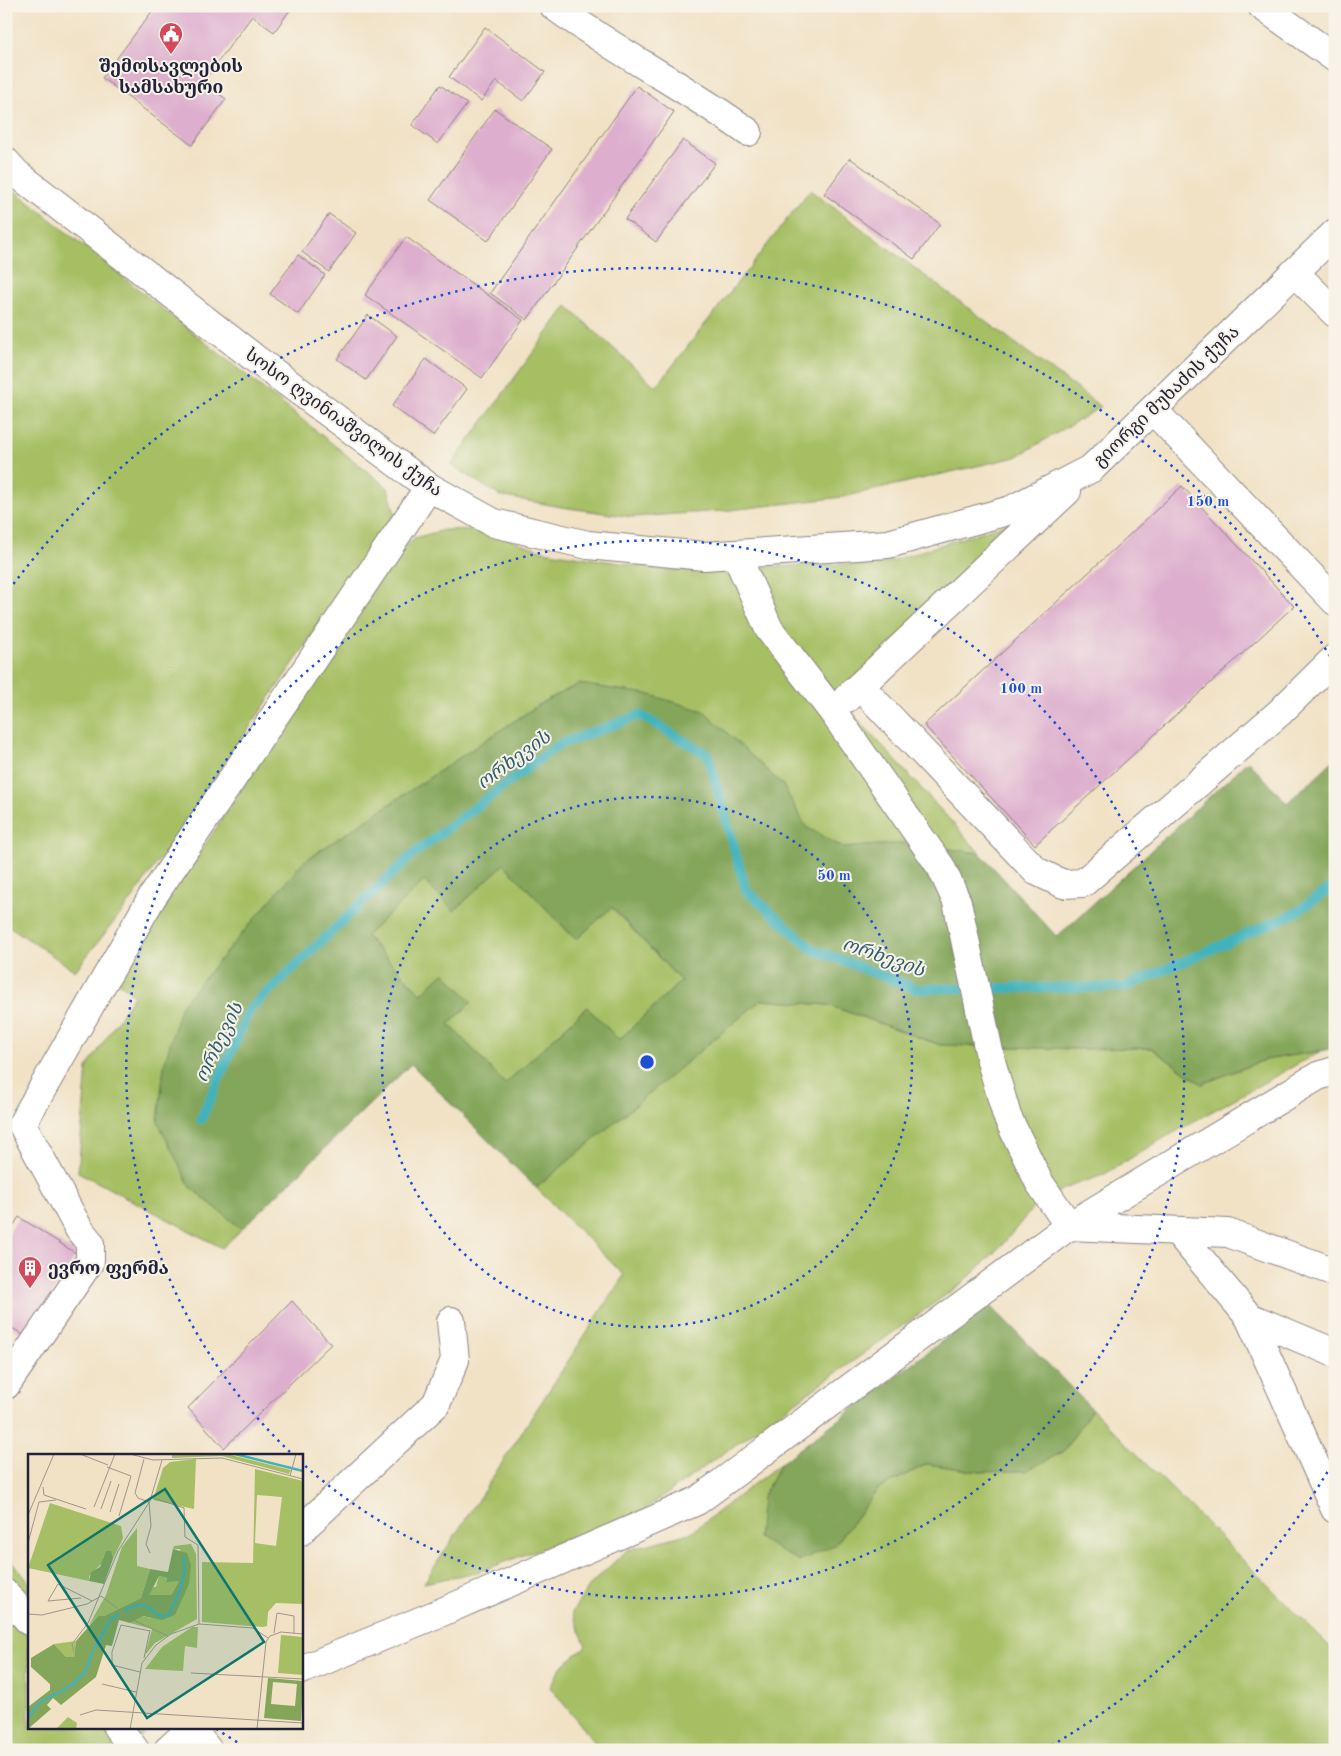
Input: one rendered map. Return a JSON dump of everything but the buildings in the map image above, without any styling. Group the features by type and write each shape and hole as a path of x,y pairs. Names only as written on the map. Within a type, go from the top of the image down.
{"street":[{"path":"554,6 578,24 712,106 748,132"},
{"path":"1262,6 1335,58"},
{"name":"სოსო ღვინიაშვილის ქუჩა","path":"6,162 16,173 257,360 429,487 494,523 588,544 704,556 736,554"},
{"name":"გიორგი მუხაძის ქუჩა","path":"736,554 888,544 1011,510 1092,468 1335,233"},
{"path":"1295,273 1335,313"},
{"path":"1153,410 1335,601"},
{"path":"833,712 1092,468"},
{"path":"6,1385 90,1261 90,1244 22,1124 151,900 429,487"},
{"path":"736,554 769,629 833,712 941,867 957,902 991,1061 1006,1116 1039,1182 1069,1226"},
{"path":"860,686 1036,871 1063,884 1083,883 1280,713 1335,658"},
{"path":"302,1670 697,1501 1069,1226 1318,1076 1335,1071"},
{"path":"1069,1226 1228,1233 1335,1272"},
{"path":"1177,1231 1250,1317 1335,1509"},
{"path":"1250,1317 1335,1353"},
{"path":"302,1529 436,1404 455,1360 451,1321"},
{"path":"6,1594 28,1620"},
{"path":"118,1728 136,1750"},
{"path":"168,1750 198,1734"}],"green space":[{"path":"6,184 388,488 395,514 133,898 75,971 6,924"},
{"path":"810,190 1101,407 1016,457 843,497 721,511 633,517 561,507 500,496 451,465 567,306 656,387"},
{"path":"1030,516 836,695 980,853 903,843 843,848 806,827 783,785 579,684 543,702 303,862 190,1187 242,1229 222,1248 78,1172 87,1068 134,995 116,980 396,555 414,538 444,530 481,529 543,551 665,570 885,563"},
{"path":"579,684 647,694 704,711 783,785 806,827 843,848 903,843 980,853 1057,937 1248,761 1287,803 1335,759 1335,1047 1264,1060 1202,1084 1151,1048 1077,1049 940,1045 828,1005 761,1000 536,1188 411,1064 242,1229 190,1187 158,1122 164,1065 181,1005 303,862 543,702","holes":["504,864 576,940 612,907 681,981 619,1040 587,1007 505,1084 449,1024 472,1002 444,972 421,994 366,936 424,881 454,911"]},
{"path":"504,864 576,940 611,907 681,981 619,1040 587,1007 505,1084 449,1024 472,1002 421,994 366,936 424,880 454,911"},
{"path":"760,1000 828,1005 940,1045 1077,1049 1151,1048 1202,1084 1264,1060 1321,1051 1164,1138 1103,1175 1063,1189 1033,1208 1002,1245 964,1282 644,1510 481,1571 424,1583 624,1275 536,1188"},
{"path":"990,1305 1092,1409 1063,1452 1025,1471 980,1472 927,1464 878,1489 835,1545 798,1561 758,1538 762,1498 781,1463"},
{"path":"1092,1409 1335,1652 1335,1750 601,1750 550,1687 561,1667 586,1646 572,1612 591,1584 627,1550 690,1533 781,1463 762,1498 835,1545 878,1489 927,1464 980,1472 1063,1452"},
{"path":"6,1555 28,1581 28,1728 150,1729 126,1750 6,1750"}],"waterway":[{"name":"ორხევის","path":"201,1119 250,1009 412,855 558,745 640,715 708,755 746,890 812,949 917,989 968,988"},
{"name":"ორხევის","path":"985,988 1125,987 1295,913 1335,885"}],"place":[{"name":"შემოსავლების სამსახური","path":"171,55"},
{"name":"ევრო ფერმა","path":"30,1289"}]}
